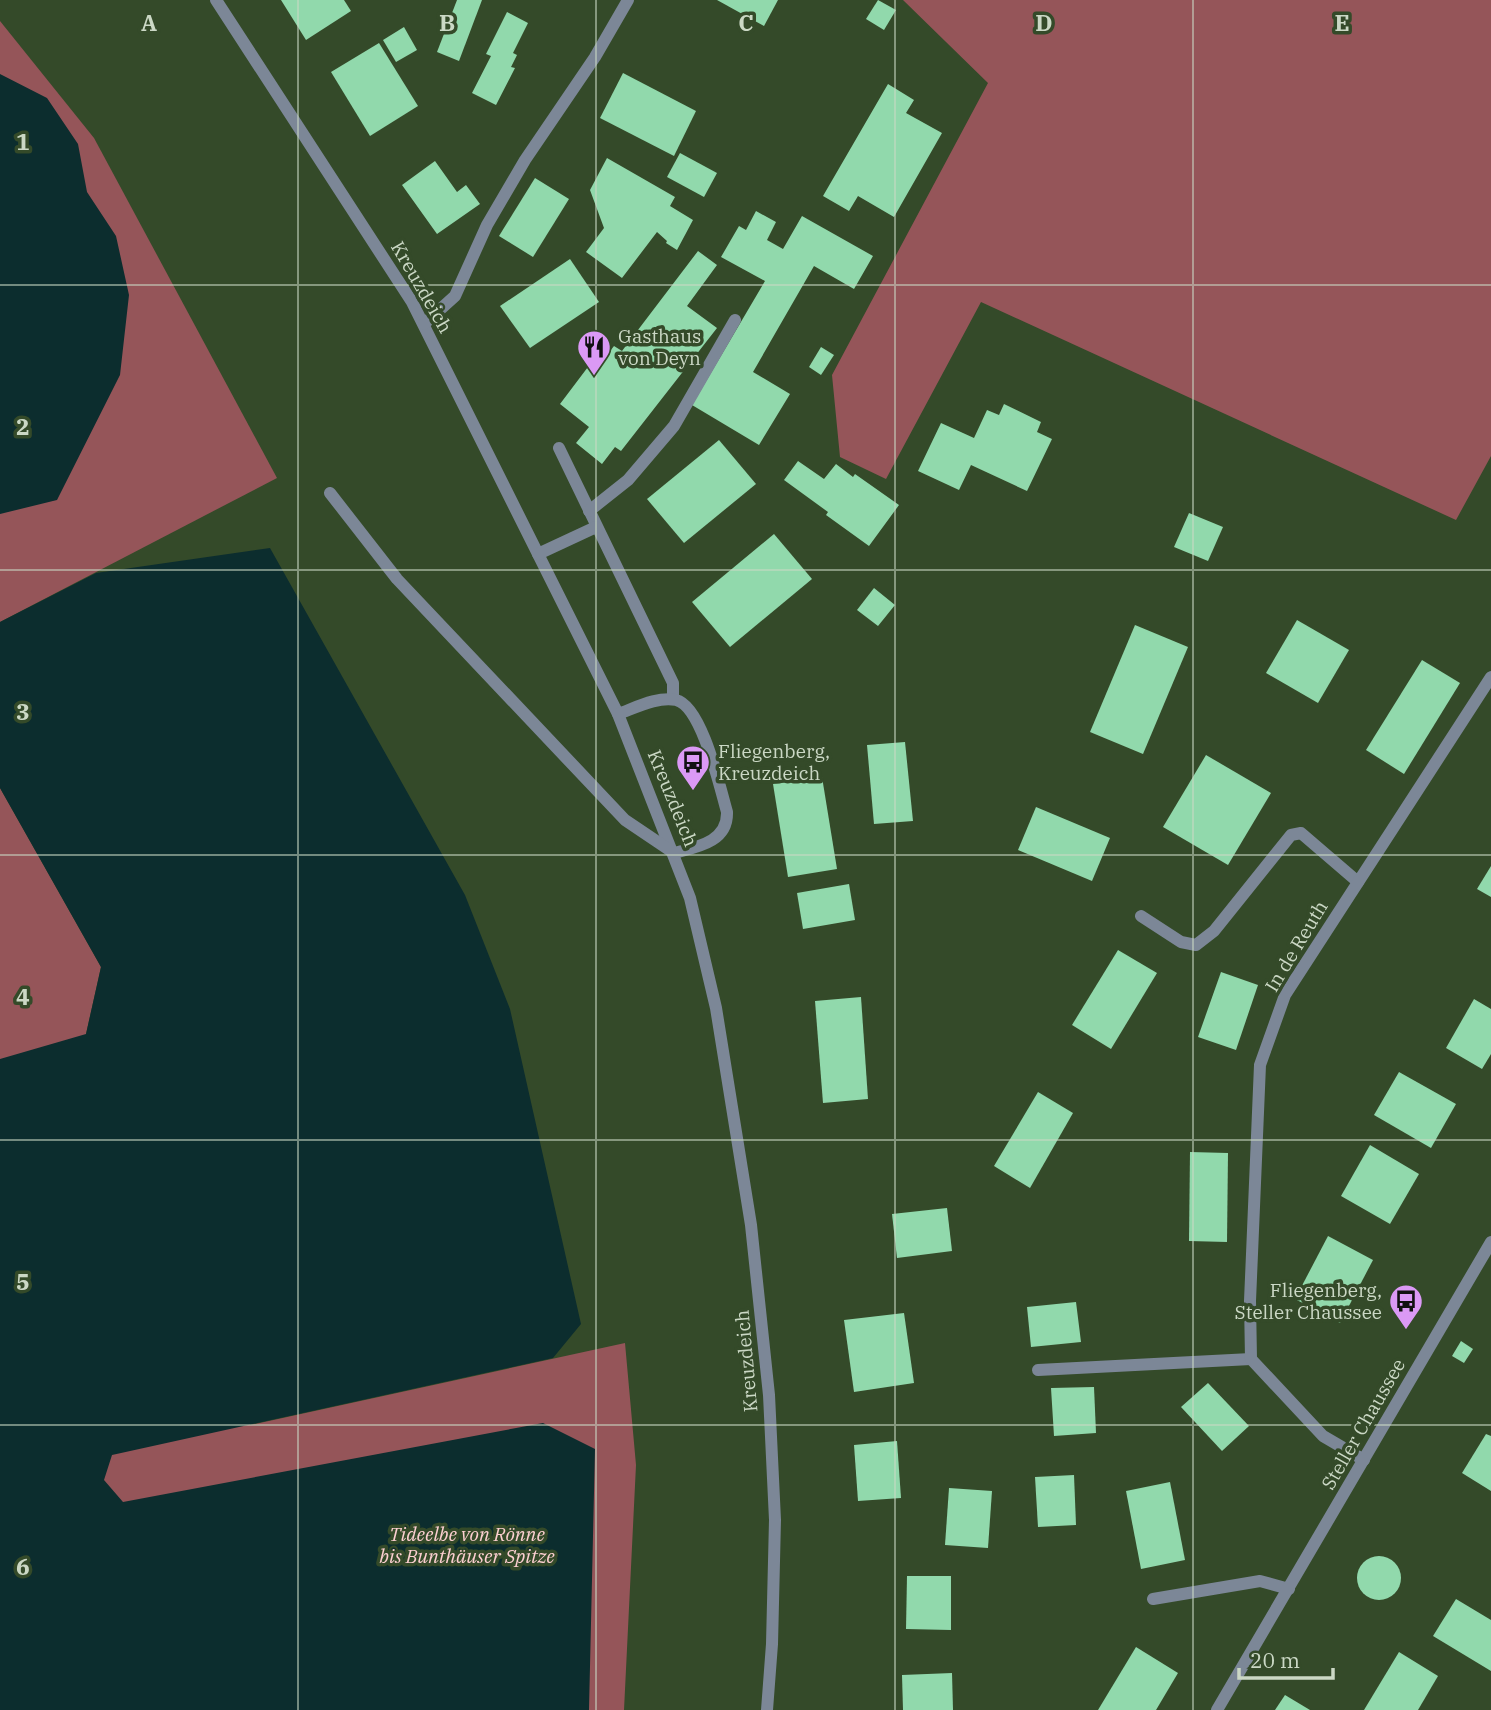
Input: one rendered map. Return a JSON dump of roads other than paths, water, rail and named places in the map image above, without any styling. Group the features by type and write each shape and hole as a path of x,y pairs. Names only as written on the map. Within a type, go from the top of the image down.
{"street":[{"name":"Kreuzdeich","path":"216,0 390,267 424,324 618,714 690,898 716,1008 751,1225 769,1395 775,1520 772,1644 767,1710"},
{"path":"424,324 456,296 487,225 525,160 594,57 628,0"},
{"path":"589,511 628,480 674,426 735,320"},
{"path":"559,448 673,683 673,699"},
{"path":"330,493 397,579 625,820 674,853 707,845 722,831 727,819 711,757 693,715 682,702 673,699 618,714"},
{"path":"538,554 596,527"},
{"name":"In de Reuth","path":"1251,1359 1250,1301 1260,1065 1285,995 1491,677"},
{"path":"1141,916 1181,942 1196,945 1213,931 1291,835 1301,833 1358,882"},
{"name":"Steller Chaussee","path":"1217,1710 1491,1242"},
{"path":"1038,1370 1251,1359 1323,1436 1364,1460"},
{"path":"1153,1599 1260,1581 1289,1589"}],"water":[{"path":"0,74 47,98 78,144 87,192 116,236 129,295 120,375 57,500 0,514"},
{"path":"270,548 465,895 510,1009 581,1324 553,1358 112,1455 104,1480 123,1502 543,1423 595,1449 589,1710 0,1710 0,1059 86,1034 101,967 0,788 0,622 96,573"}],"place":[{"name":"Gasthaus von Deyn","path":"594,377"},
{"name":"Fliegenberg, Kreuzdeich","path":"693,792"},
{"name":"Fliegenberg, Steller Chaussee","path":"1406,1331"}],"park label":[{"name":"Tideelbe von Rönne bis Bunthäuser Spitze","path":"467,1545"}]}
